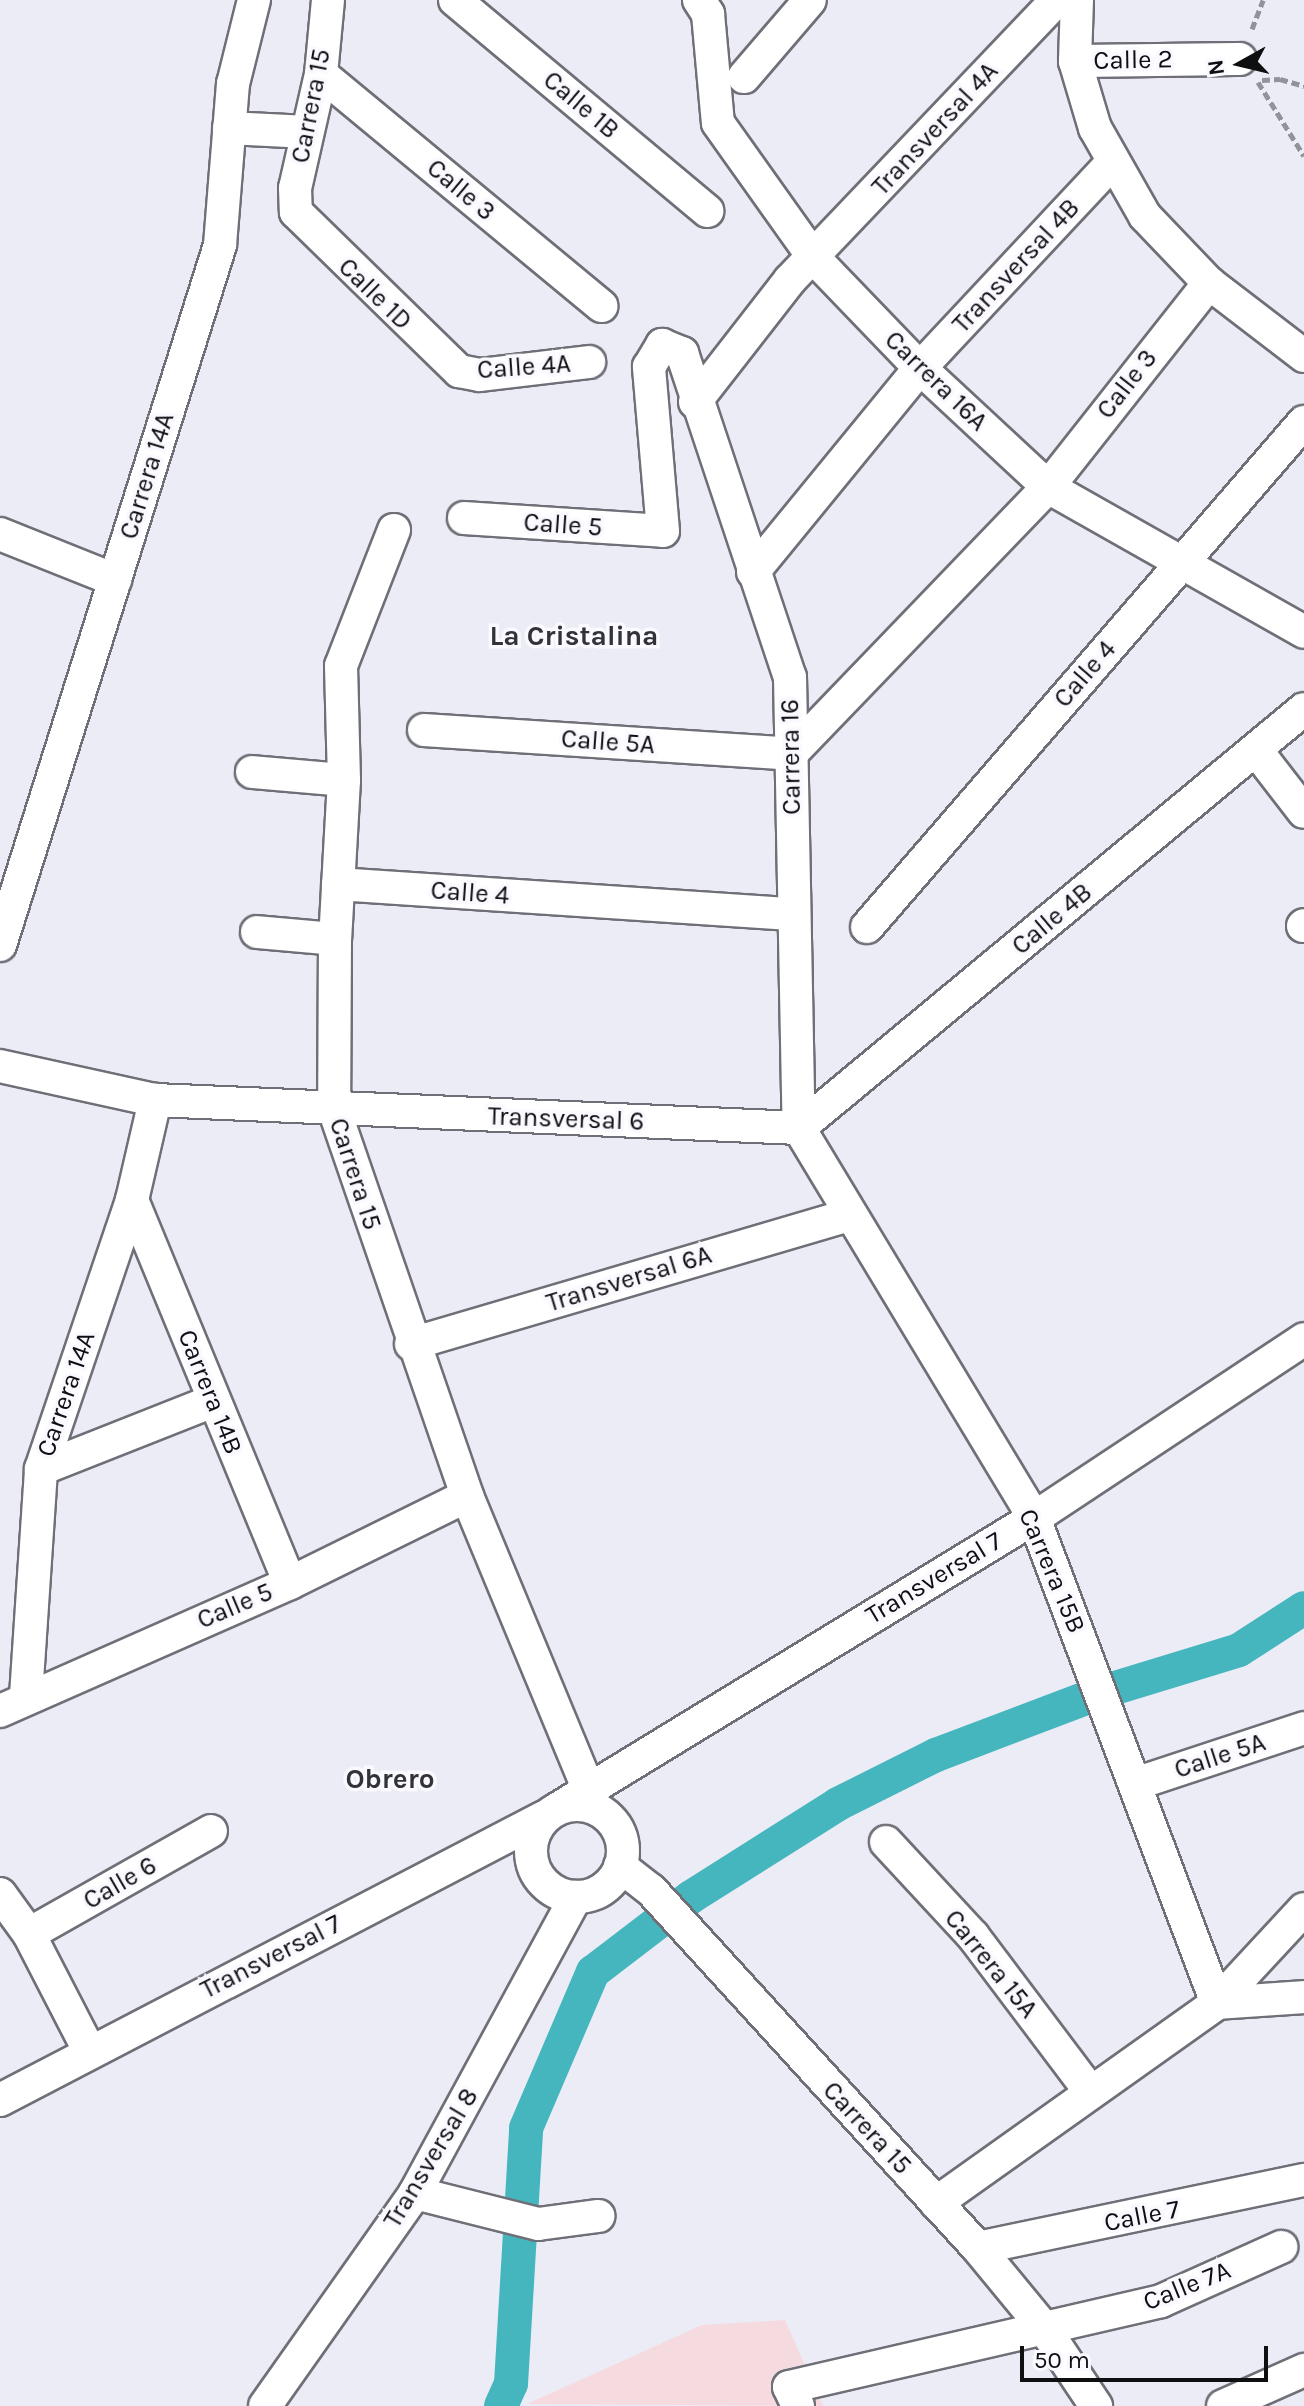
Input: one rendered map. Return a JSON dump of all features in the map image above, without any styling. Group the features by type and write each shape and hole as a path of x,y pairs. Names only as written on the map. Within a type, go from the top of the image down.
{"street":[{"name":"Carrera 14A","path":"0,945 220,245 233,84 254,0"},
{"name":"Carrera 15","path":"296,212 295,188 321,74 328,0"},
{"name":"Calle 1B","path":"455,0 707,211"},
{"path":"744,77 810,0"},
{"name":"Transversal 4A","path":"814,258 1057,0"},
{"path":"1077,0 1075,61 1112,163 1145,216 1209,283 1304,356"},
{"name":"Carrera 16A","path":"704,7 718,123 814,258 920,368 1048,487 1179,565 1304,632"},
{"name":"Calle 2","path":"1075,61 1248,70"},
{"name":"Calle 3","path":"321,74 601,306"},
{"path":"229,128 307,132"},
{"name":"Transversal 4B","path":"920,368 1112,163"},
{"name":"Calle 1D","path":"296,212 459,371"},
{"path":"695,402 790,280 814,258"},
{"name":"Calle 3","path":"1048,487 1209,283"},
{"name":"Carrera 16","path":"663,531 649,367 662,345 682,353 695,402 790,677 799,1128"},
{"name":"Calle 4A","path":"459,371 480,375 589,362"},
{"path":"753,572 920,368"},
{"name":"Calle 4","path":"867,927 1304,422"},
{"path":"791,754 1048,487"},
{"name":"Calle 5","path":"464,518 663,531"},
{"name":"Carrera 15","path":"394,530 341,666 344,780 335,939 334,1109 411,1344 467,1496 588,1788"},
{"path":"0,534 115,580"},
{"name":"Calle 4B","path":"799,1128 1304,709"},
{"name":"Calle 5A","path":"424,730 791,754"},
{"path":"1256,750 1304,812"},
{"path":"252,772 344,780"},
{"name":"Calle 4","path":"338,884 794,914"},
{"path":"257,932 335,939"},
{"name":"Transversal 6","path":"0,1066 155,1100 799,1128"},
{"name":"Carrera 14A","path":"13,1704 41,1469 132,1200 155,1100"},
{"name":"Carrera 15B","path":"799,1128 848,1215 1034,1518 1217,2003"},
{"name":"Carrera 14B","path":"132,1200 290,1583"},
{"name":"Transversal 6A","path":"411,1344 848,1215"},
{"name":"Transversal 7","path":"0,2100 89,2050 551,1812 1034,1518 1304,1339"},
{"path":"41,1469 213,1401"},
{"name":"Calle 5","path":"13,1704 290,1583 467,1496"},
{"name":"Calle 5A","path":"1135,1784 1304,1728"},
{"path":"583,1805 605,1814 622,1839 620,1866 603,1889 576,1897 558,1894 534,1868 534,1833 551,1812 583,1805"},
{"name":"Calle 6","path":"29,1934 211,1831"},
{"name":"Carrera 15A","path":"886,1842 973,1936 1089,2090"},
{"name":"Carrera 15","path":"620,1866 651,1890 687,1934 978,2248 1044,2328 1096,2406"},
{"path":"0,1894 29,1934 89,2050"},
{"name":"Transversal 8","path":"265,2406 415,2193 576,1897"},
{"path":"936,2203 1089,2090 1217,2003 1304,1909"},
{"path":"1217,2003 1304,1997"},
{"name":"Calle 7","path":"978,2248 1304,2180"},
{"path":"415,2193 499,2218 538,2224 598,2216"},
{"name":"Calle 7A","path":"1044,2328 1161,2301 1281,2247"},
{"path":"793,2397 1044,2328"},
{"path":"1223,2406 1304,2370"}],"path":[{"path":"1248,70 1304,86"},
{"path":"1248,70 1304,156"}],"shaded area":[{"path":"785,2320 823,2406 527,2404 702,2325"}],"waterway":[{"path":"501,2406 511,2384 526,2128 593,1972 691,1897 838,1804 936,1755 1102,1692 1239,1650 1304,1608"}],"district":[{"name":"La Cristalina","path":"574,636"},
{"name":"Obrero","path":"390,1779"}]}
